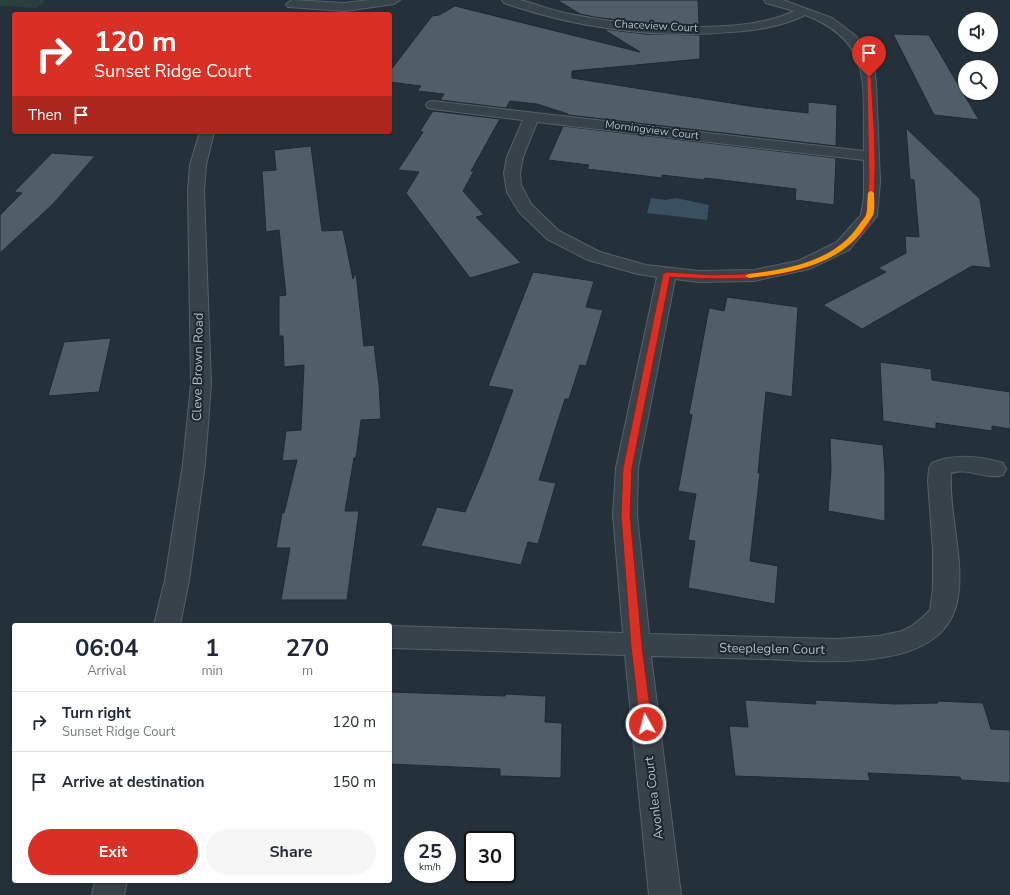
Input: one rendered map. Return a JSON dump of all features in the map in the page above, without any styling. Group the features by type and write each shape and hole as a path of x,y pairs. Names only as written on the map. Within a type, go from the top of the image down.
{"street":[{"path":"286,12 294,2 345,7 394,0"},
{"name":"Chaceview Court","path":"508,0 548,13 581,20 664,28 719,29 765,24 784,20 804,11"},
{"path":"532,116 511,173 516,196 532,220 574,248 609,263 632,269 667,274 713,277 744,276 781,272 808,265 831,254 855,236 870,214 872,180 869,77 867,65 863,55 843,30 828,21 804,11 770,0"},
{"name":"Morningview Court","path":"433,105 871,156"},
{"name":"Cleve Brown Road","path":"167,623 177,580 194,464 201,384 196,191 198,165 206,134"},
{"name":"Avonlea Court","path":"665,895 637,646 625,515 627,468 667,274"},
{"name":"Steepleglen Court","path":"392,637 567,642 637,646 836,650 875,648 902,642 926,630 942,614 945,592 946,563 939,481 940,469 949,464 963,464 995,469"},
{"path":"108,895 111,883"}],"green space":[{"path":"0,0 45,0 37,8 0,6"}],"water":[{"path":"651,198 666,200 676,198 709,205 707,220 647,213"}],"building":[{"path":"557,0 698,0 699,25 652,24 594,17 580,14"},
{"path":"455,6 640,52 603,29 645,34 700,35 700,59 572,71 572,78 756,107 808,113 808,102 837,105 836,146 568,115 537,104 510,101 506,108 440,100 444,94 417,91 421,86 392,82 392,68 432,16 439,15"},
{"path":"893,34 929,35 958,84 958,100 967,100 979,120 934,115"},
{"path":"433,111 500,119 471,171 474,171 463,191 484,215 476,217 521,263 470,278 406,193 419,172 398,170 423,132 420,131"},
{"path":"563,126 836,158 834,205 795,200 796,189 705,178 704,180 662,175 662,178 587,169 589,165 548,160"},
{"path":"906,128 980,199 991,268 972,266 862,329 823,305 886,272 878,268 906,253 905,236 919,237 914,180 910,179"},
{"path":"311,146 322,231 343,230 353,279 356,273 364,346 374,345 379,385 381,419 361,420 356,458 354,458 345,511 359,511 347,600 281,600 290,548 276,548 282,513 284,513 297,460 282,461 286,431 301,430 304,365 284,367 283,336 279,336 279,296 286,295 279,230 266,232 262,171 276,170 274,150"},
{"path":"52,153 95,156 53,204 0,253 0,215 22,193 14,192"},
{"path":"533,272 594,281 586,307 603,310 586,366 580,365 569,399 565,399 539,480 556,483 538,544 528,542 521,565 421,546 437,507 465,512 483,470 513,390 488,386"},
{"path":"727,297 798,307 792,397 766,392 758,473 760,473 750,561 778,566 775,604 688,588 695,541 688,540 696,494 678,491 692,415 689,414 709,308 724,311"},
{"path":"111,338 99,392 48,396 64,342"},
{"path":"880,362 931,369 932,380 1010,392 1010,429 992,426 992,431 936,423 936,429 883,421"},
{"path":"830,438 883,445 885,472 885,521 828,511 831,469"},
{"path":"392,692 546,696 545,722 562,723 561,778 500,776 500,769 392,764"},
{"path":"745,700 816,704 815,700 896,704 938,703 937,701 983,703 991,729 1010,730 1010,783 961,780 960,777 868,773 870,781 735,776 729,726 748,727"}],"slow traffic":[{"path":"749,276 781,272 808,265 831,254 855,236 870,214 871,193"}],"route":[{"path":"646,724 625,515 627,468 667,274 713,277 744,276 781,272 808,265 831,254 855,236 870,214 872,180 869,77"}]}
